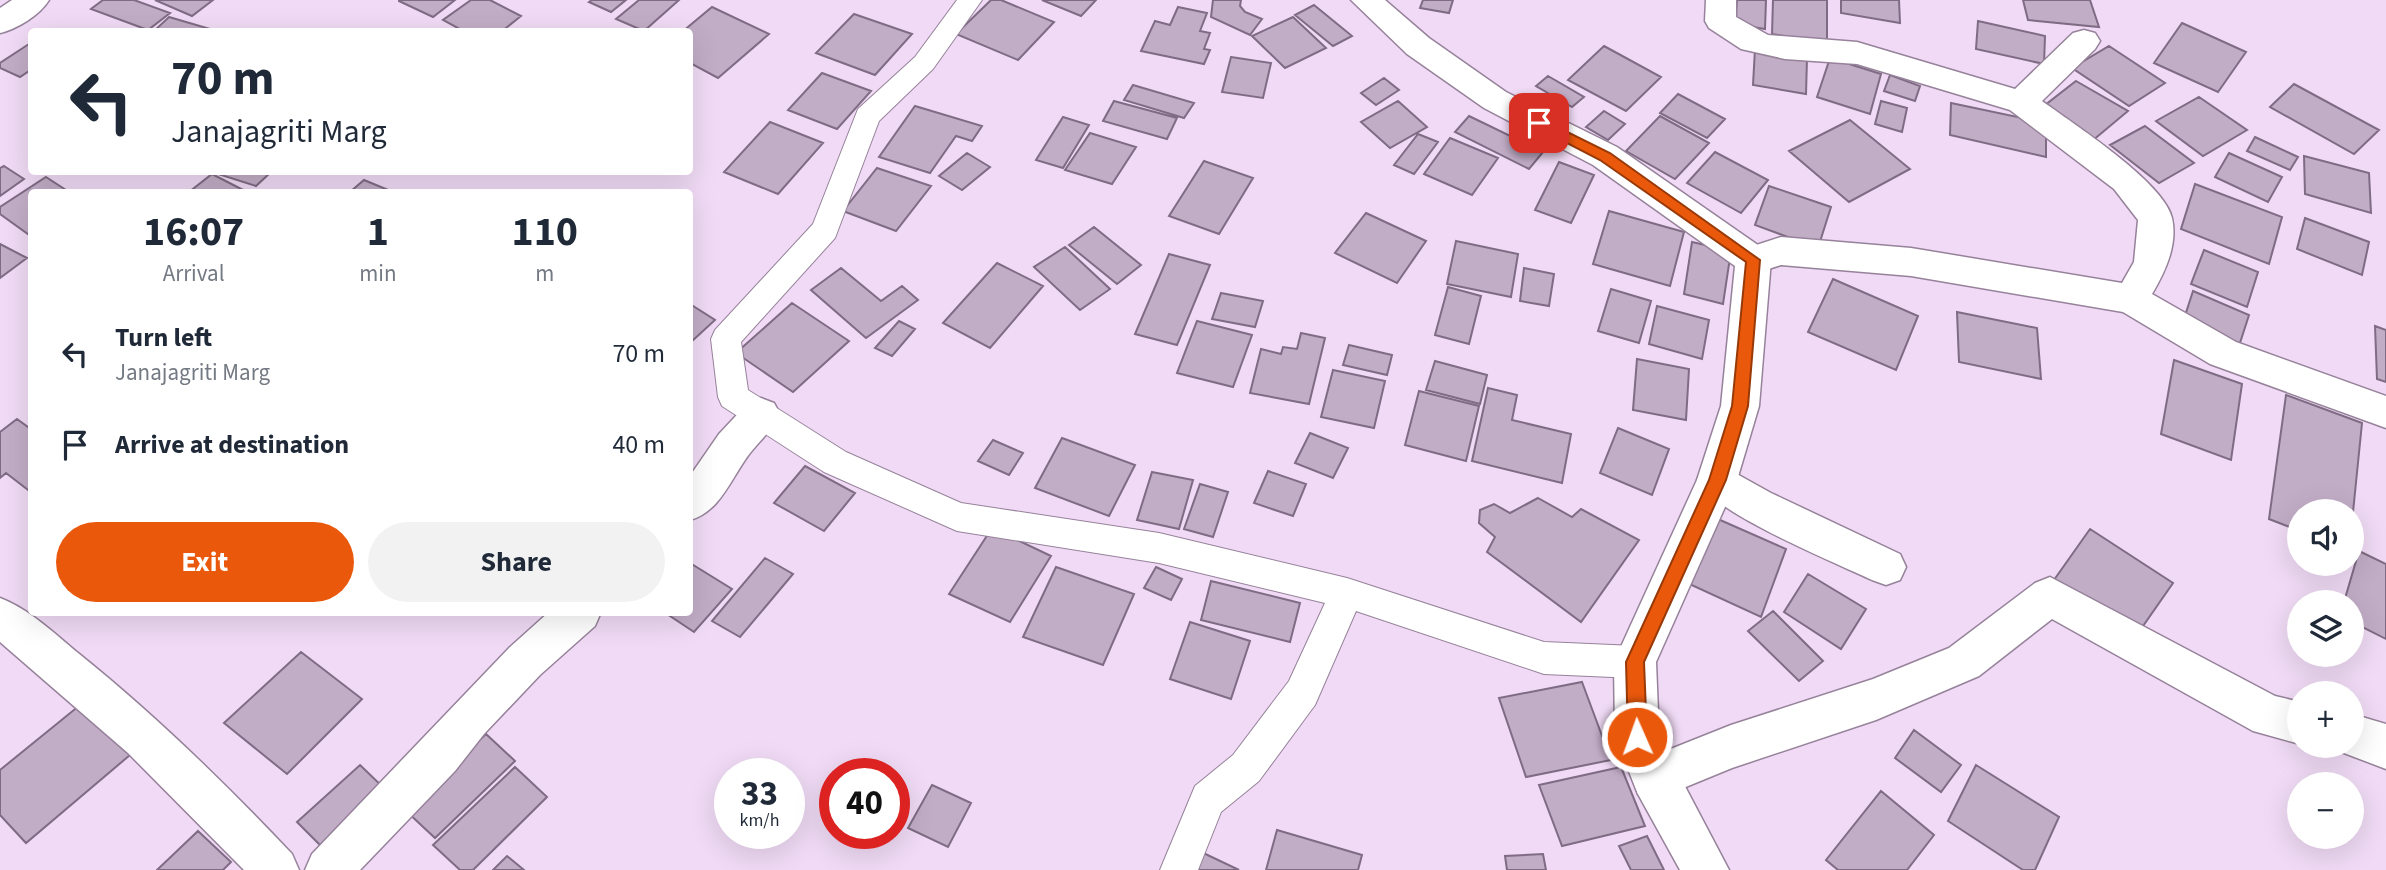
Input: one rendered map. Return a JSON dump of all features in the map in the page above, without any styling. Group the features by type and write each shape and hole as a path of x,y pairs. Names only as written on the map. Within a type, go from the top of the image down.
{"street":[{"path":"0,23 34,0"},
{"path":"1366,0 1418,46 1495,100 1605,156 1753,260"},
{"path":"1721,0 1720,21 1737,37 1754,44 1856,53 2021,102 2126,180 2155,218 2152,263 2131,299"},
{"path":"2021,102 2084,41"},
{"path":"1753,260 1782,251 1912,262 2131,299 2223,354 2386,411"},
{"path":"1706,870 1654,778 1637,737 1635,662 1717,480 1740,406 1753,260"},
{"path":"693,500 713,478 733,446 761,414"},
{"path":"1717,480 1757,505 1886,567"},
{"path":"1654,778 1731,747 1876,699 1964,662 2050,596 2268,716 2287,720"},
{"path":"328,870 439,756 469,719 525,661 576,616"},
{"path":"0,617 66,667 192,782 276,870"},
{"path":"2364,739 2386,747"}],"lane":[{"path":"970,0 923,62 867,117 825,230 772,285 726,340 733,397 835,462 889,484 957,517 1159,548 1347,593 1544,658 1635,662"},
{"path":"1179,870 1208,799 1246,768 1301,693 1347,593"}],"building":[{"path":"103,0 134,0 170,13 151,28 143,28 91,9"},
{"path":"155,0 213,0 192,16"},
{"path":"399,0 455,0 433,17 399,1"},
{"path":"471,0 490,0 521,16 506,28 458,28 443,20"},
{"path":"626,0 611,12 589,2"},
{"path":"639,0 679,0 647,28 637,28 616,19"},
{"path":"991,0 1001,0 1054,22 1018,60 956,34"},
{"path":"1042,0 1096,0 1081,16"},
{"path":"1213,0 1241,0 1240,6 1245,12 1262,19 1250,35 1211,17"},
{"path":"1423,0 1453,0 1449,13 1420,8"},
{"path":"1737,0 1766,0 1765,29 1735,24"},
{"path":"1773,0 1827,0 1827,43 1772,34"},
{"path":"1841,0 1899,0 1900,23 1841,13"},
{"path":"2023,0 2090,0 2099,27 2028,20"},
{"path":"1314,5 1352,36 1333,46 1295,15"},
{"path":"712,7 769,34 718,78 693,65 693,28 687,28"},
{"path":"1178,7 1207,13 1200,31 1210,33 1204,49 1210,50 1204,64 1141,51 1155,21 1170,25"},
{"path":"854,14 912,34 875,75 816,53"},
{"path":"169,17 207,28 157,28"},
{"path":"1293,17 1326,48 1285,68 1252,36"},
{"path":"1978,21 2045,36 2044,64 1976,49"},
{"path":"2182,23 2246,52 2218,92 2154,63"},
{"path":"28,45 28,72 20,77 0,68 0,63"},
{"path":"1604,46 1661,77 1626,111 1568,80"},
{"path":"2109,46 2165,83 2129,106 2072,68"},
{"path":"1755,49 1807,58 1806,94 1753,85"},
{"path":"1231,57 1271,63 1263,98 1222,92"},
{"path":"1830,58 1881,74 1870,114 1817,97"},
{"path":"822,73 871,91 837,129 788,110"},
{"path":"1890,75 1920,86 1915,101 1884,91"},
{"path":"1548,76 1584,97 1572,107 1536,86"},
{"path":"1384,78 1399,90 1376,105 1361,93"},
{"path":"2076,81 2128,111 2092,141 2040,109"},
{"path":"2294,84 2379,130 2354,154 2270,107"},
{"path":"1133,85 1194,103 1184,118 1124,100"},
{"path":"1678,94 1725,119 1707,138 1660,113"},
{"path":"2199,97 2247,130 2203,156 2156,121"},
{"path":"1114,101 1177,118 1167,139 1103,121"},
{"path":"1398,101 1427,127 1390,148 1361,122"},
{"path":"1881,101 1907,108 1902,132 1875,124"},
{"path":"1951,103 2046,123 2046,157 1950,135"},
{"path":"915,106 982,126 972,141 956,136 930,173 879,157"},
{"path":"1604,111 1625,124 1608,140 1586,127"},
{"path":"1469,116 1543,152 1529,169 1455,132"},
{"path":"1660,116 1709,143 1675,179 1626,151"},
{"path":"1063,117 1089,125 1063,168 1036,160"},
{"path":"1850,120 1910,169 1849,202 1789,151"},
{"path":"770,122 823,143 778,194 724,172"},
{"path":"2145,126 2194,163 2159,183 2110,145"},
{"path":"1090,133 1136,147 1112,184 1065,170"},
{"path":"1418,134 1438,142 1414,174 1394,165"},
{"path":"2255,137 2298,157 2290,170 2247,151"},
{"path":"1450,138 1498,158 1472,195 1424,174"},
{"path":"1715,152 1768,180 1741,213 1687,183"},
{"path":"967,153 990,167 962,190 939,176"},
{"path":"2229,153 2282,177 2268,202 2215,177"},
{"path":"2304,156 2369,173 2371,213 2305,194"},
{"path":"1204,161 1253,178 1219,234 1169,216"},
{"path":"1559,162 1594,175 1571,223 1535,210"},
{"path":"4,166 24,179 0,196 0,168"},
{"path":"877,168 931,186 896,231 843,211"},
{"path":"214,175 241,189 193,189"},
{"path":"221,175 268,175 256,186"},
{"path":"46,177 64,189 28,189 28,234 0,214 0,207"},
{"path":"364,180 386,189 354,189"},
{"path":"2195,184 2282,217 2269,264 2181,229"},
{"path":"1769,186 1831,207 1818,248 1755,225"},
{"path":"1609,211 1684,232 1670,286 1593,264"},
{"path":"1366,213 1426,241 1397,283 1335,253"},
{"path":"2305,218 2369,242 2362,275 2297,249"},
{"path":"1094,227 1141,265 1117,284 1069,245"},
{"path":"1456,241 1518,254 1511,297 1447,284"},
{"path":"1692,242 1731,251 1723,304 1684,294"},
{"path":"0,244 27,258 0,278"},
{"path":"1065,247 1110,289 1080,310 1034,267"},
{"path":"2204,250 2258,272 2247,307 2191,284"},
{"path":"1169,254 1210,265 1177,345 1135,334"},
{"path":"997,263 1043,286 990,348 943,323"},
{"path":"841,268 881,301 902,286 918,300 866,338 811,290"},
{"path":"1524,268 1554,274 1549,306 1520,301"},
{"path":"1833,279 1918,316 1896,370 1808,332"},
{"path":"1448,287 1481,296 1469,344 1435,335"},
{"path":"1611,289 1651,301 1639,343 1598,331"},
{"path":"2193,291 2249,315 2239,346 2183,322"},
{"path":"1221,293 1263,301 1255,327 1212,319"},
{"path":"792,303 849,341 793,392 736,353"},
{"path":"693,306 715,320 693,340"},
{"path":"1657,306 1709,320 1702,359 1649,344"},
{"path":"1957,312 2037,328 2041,379 1959,362"},
{"path":"899,321 915,329 892,356 875,348"},
{"path":"1197,321 1252,335 1233,387 1177,373"},
{"path":"2375,326 2386,330 2386,382 2377,379"},
{"path":"1301,333 1325,338 1309,404 1250,393 1261,349 1281,354 1283,347 1297,349"},
{"path":"1349,345 1392,355 1387,375 1343,365"},
{"path":"1637,359 1689,369 1686,420 1633,410"},
{"path":"2174,360 2242,384 2231,460 2161,434"},
{"path":"1435,361 1487,375 1480,404 1426,390"},
{"path":"1333,370 1385,381 1374,428 1321,417"},
{"path":"1488,388 1517,395 1512,420 1571,434 1562,483 1472,461"},
{"path":"1419,391 1479,406 1466,461 1405,445"},
{"path":"2286,395 2362,423 2354,499 2287,499 2287,526 2269,519"},
{"path":"17,419 28,427 28,490 6,473 0,478 0,432"},
{"path":"1618,428 1669,449 1652,495 1600,473"},
{"path":"1310,433 1348,448 1333,478 1295,463"},
{"path":"1062,438 1135,465 1109,516 1035,488"},
{"path":"993,440 1023,453 1009,475 978,461"},
{"path":"805,466 855,493 824,531 774,503"},
{"path":"1268,471 1306,484 1293,516 1254,503"},
{"path":"1152,472 1193,480 1179,529 1137,520"},
{"path":"1200,484 1228,492 1213,537 1184,529"},
{"path":"1538,498 1572,517 1581,509 1639,540 1581,622 1487,552 1495,537 1479,523 1480,510 1494,504 1510,513"},
{"path":"1711,516 1786,549 1761,617 1685,582"},
{"path":"992,528 1051,556 1010,622 949,594"},
{"path":"2090,529 2173,583 2136,636 2054,580"},
{"path":"2364,553 2386,564 2386,639 2364,628 2364,590 2348,590 2352,576 2364,576"},
{"path":"765,558 793,574 740,637 712,621"},
{"path":"693,565 732,589 694,632 670,616 693,616"},
{"path":"1056,567 1134,594 1103,665 1023,637"},
{"path":"1156,567 1182,579 1171,600 1144,588"},
{"path":"1808,574 1866,609 1841,649 1784,612"},
{"path":"1211,581 1300,603 1290,642 1201,620"},
{"path":"1773,611 1823,661 1799,681 1748,631"},
{"path":"1190,622 1250,641 1231,699 1170,679"},
{"path":"301,652 362,699 287,774 224,723"},
{"path":"1582,682 1611,760 1526,777 1499,698"},
{"path":"80,705 130,755 26,843 0,815 0,770"},
{"path":"1914,730 1961,765 1941,792 1895,758"},
{"path":"486,734 515,761 435,838 405,810"},
{"path":"360,765 389,793 326,851 297,822"},
{"path":"1976,765 2059,817 2035,870 2023,870 1948,821"},
{"path":"515,767 547,797 473,870 460,870 433,845"},
{"path":"1621,767 1645,826 1562,846 1539,785"},
{"path":"932,785 971,803 948,847 910,829"},
{"path":"1881,791 1934,835 1907,870 1838,870 1826,860"},
{"path":"1277,830 1362,855 1358,870 1266,870"},
{"path":"198,831 231,862 223,870 157,870"},
{"path":"1647,836 1664,870 1631,870 1619,846"},
{"path":"1197,850 1239,870 1189,870"},
{"path":"1543,854 1546,870 1507,870 1505,856"},
{"path":"507,856 524,870 493,870"}],"route":[{"path":"1539,123 1605,156 1753,260 1740,406 1717,480 1635,662 1637,737"}]}
